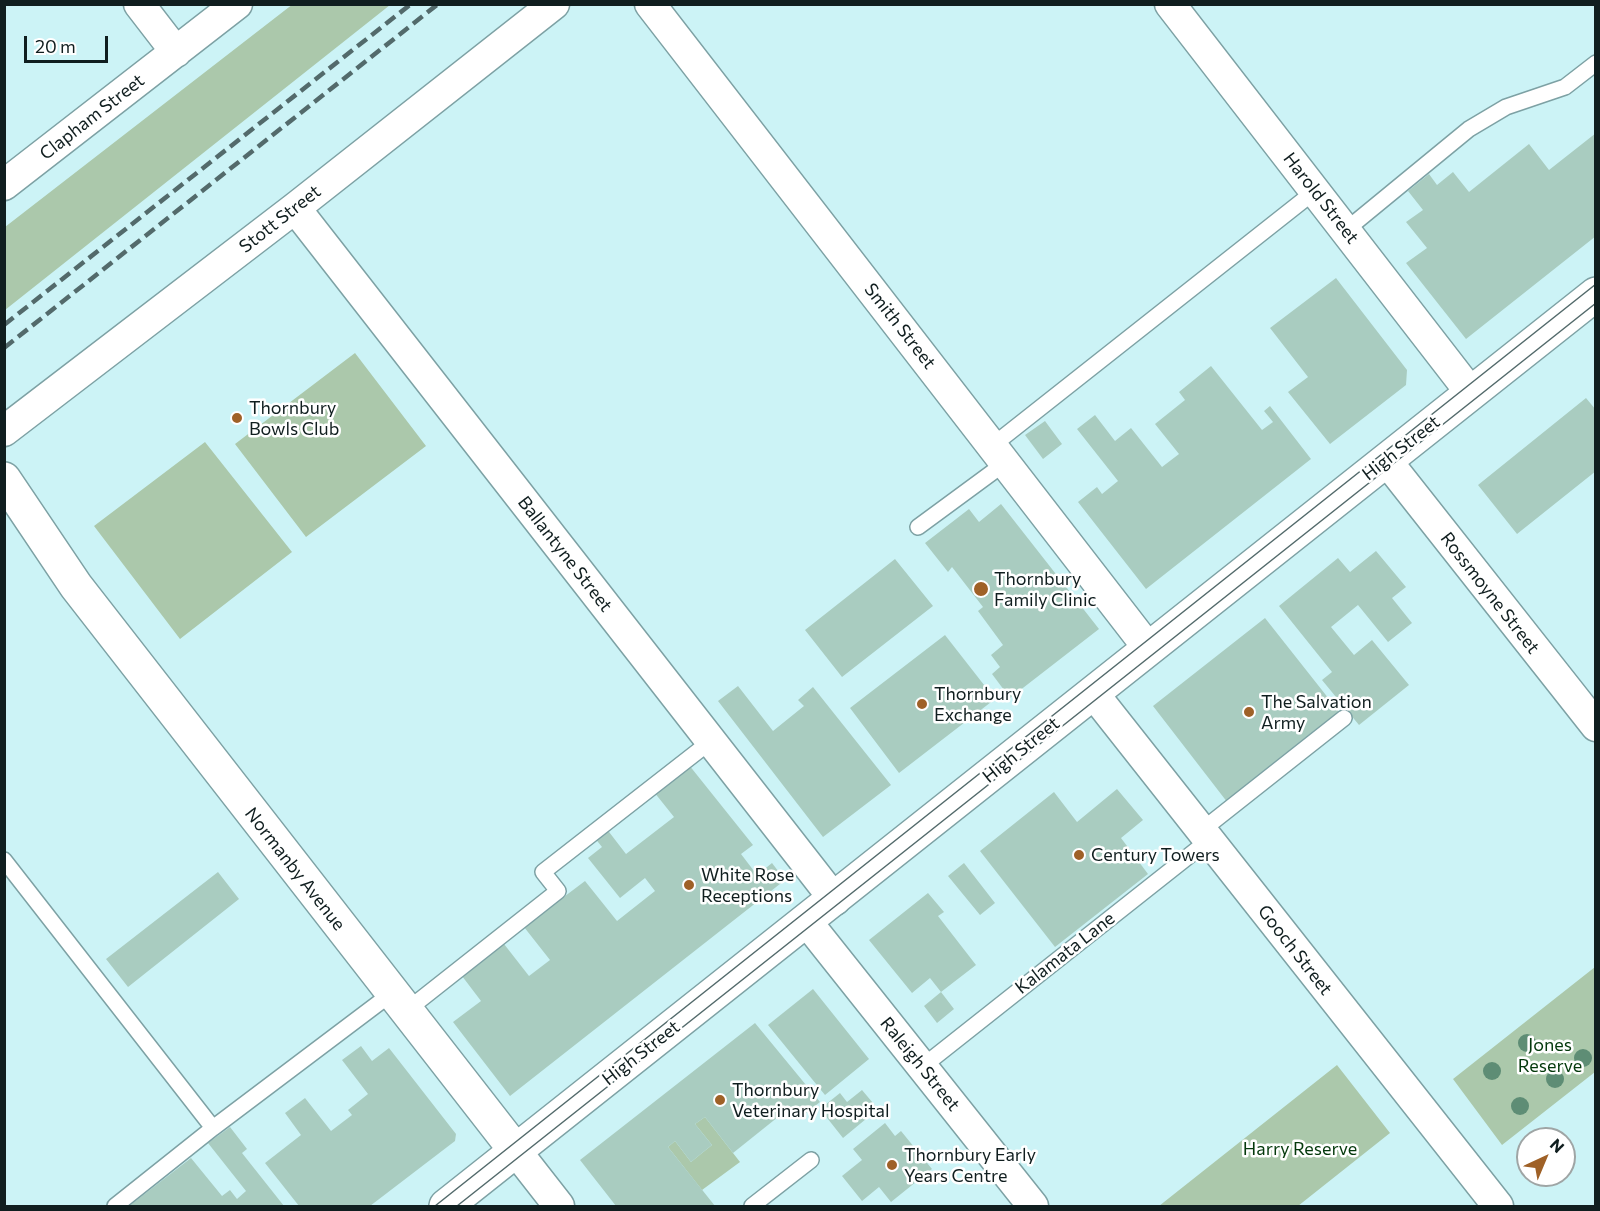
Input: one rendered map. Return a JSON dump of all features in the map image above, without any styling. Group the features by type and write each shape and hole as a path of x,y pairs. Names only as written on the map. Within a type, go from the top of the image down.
{"main road":[{"name":"High Street","path":"446,1206 835,900 1596,294"},
{"name":"Normanby Avenue","path":"4,479 76,586 516,1151"},
{"name":"Normanby Avenue","path":"4,513 76,586"}],"street":[{"path":"139,4 176,52"},
{"name":"Clapham Street","path":"4,184 237,4"},
{"name":"Stott Street","path":"4,431 295,208 554,4"},
{"name":"Smith Street","path":"650,4 1149,649"},
{"name":"Harold Street","path":"1170,4 1471,393"},
{"name":"Ballantyne Street","path":"295,208 835,900"},
{"name":"Rossmoyne Street","path":"1386,460 1596,726"},
{"name":"Gooch Street","path":"1093,693 1498,1206"},
{"name":"Raleigh Street","path":"807,922 1033,1206"},
{"path":"516,1151 559,1206"}],"lane":[{"path":"1346,230 1469,129 1506,107 1565,87 1596,63"},
{"path":"918,527 999,454 1315,191"},
{"name":"Kalamata Lane","path":"922,1067 1344,718"},
{"path":"115,1206 213,1128 558,891 543,872 711,741"},
{"path":"4,860 213,1128"},
{"path":"752,1206 812,1160"}],"green space":[{"path":"293,4 390,5 5,310 5,227"},
{"path":"355,353 426,446 306,537 235,444"},
{"path":"205,442 292,552 180,639 94,526"},
{"name":"Jones Reserve","path":"1595,967 1595,1072 1525,1127 1516,1127 1516,1134 1502,1145 1453,1079"},
{"name":"Harry Reserve","path":"1337,1065 1390,1133 1298,1206 1159,1206"},
{"path":"705,1117 740,1162 702,1190 668,1147 675,1141 691,1162 712,1145 695,1124"}],"building":[{"path":"1596,133 1596,236 1466,339 1406,263 1427,248 1406,222 1423,210 1408,191 1429,174 1437,185 1453,172 1469,192 1529,144 1549,170"},
{"path":"1336,278 1407,370 1406,385 1330,444 1288,392 1308,377 1270,328"},
{"path":"1211,366 1262,430 1273,422 1264,411 1270,406 1311,459 1146,589 1078,502 1097,487 1102,494 1118,481 1077,429 1095,415 1115,441 1131,428 1162,467 1179,454 1155,424 1185,400 1179,392"},
{"path":"1586,398 1596,410 1596,471 1517,534 1478,485"},
{"path":"1045,421 1062,444 1043,459 1025,435"},
{"path":"1001,504 1099,629 1010,698 992,674 1000,667 991,655 1003,645 978,611 983,607 952,567 948,572 925,543 969,509 979,522"},
{"path":"1376,551 1406,587 1392,598 1412,623 1388,642 1358,605 1331,627 1354,655 1372,640 1409,685 1359,725 1322,680 1332,672 1279,606 1338,558 1350,572"},
{"path":"895,559 933,606 842,677 805,630"},
{"name":"The Salvation Army","path":"1265,618 1344,718 1231,807 1153,706"},
{"name":"Thornbury Exchange","path":"945,635 995,699 899,773 850,708"},
{"path":"738,686 773,731 804,706 798,700 813,687 891,785 823,837 718,701"},
{"path":"689,765 753,845 741,854 757,875 772,863 785,880 510,1096 453,1022 481,1001 462,976 504,944 529,976 550,960 524,927 585,881 617,921 655,891 645,878 620,898 588,858 602,847 594,837 606,828 626,854 674,817 654,792"},
{"path":"1117,789 1143,820 1121,838 1148,874 1055,947 980,851 1054,792 1077,822"},
{"path":"964,863 995,903 980,915 948,876"},
{"path":"218,872 239,899 128,987 106,959"},
{"path":"928,893 944,912 938,916 976,965 941,992 930,978 912,993 869,940"},
{"path":"813,989 869,1059 825,1095 768,1025"},
{"path":"941,992 954,1009 937,1023 924,1006"},
{"path":"755,1023 820,1102 797,1120 788,1109 733,1153 705,1117 695,1124 712,1145 691,1162 675,1141 668,1147 715,1206 616,1206 580,1160"},
{"path":"361,1046 372,1061 389,1048 456,1134 455,1141 370,1206 299,1206 265,1163 301,1135 285,1113 305,1098 331,1131 352,1115 348,1110 368,1094 342,1060"},
{"path":"862,1090 878,1109 843,1138 820,1109 840,1093 847,1102"},
{"name":"Thornbury Early Years Centre","path":"885,1123 895,1136 901,1131 932,1169 891,1202 879,1187 862,1201 842,1176 862,1160 853,1149"},
{"path":"230,1127 247,1149 242,1153 284,1206 129,1206 191,1158 222,1196 230,1190 237,1199 246,1191 208,1143"}],"tram line":[{"path":"435,1206 1596,284"},
{"path":"457,1206 1596,303"}],"railway":[{"path":"4,325 411,4"},
{"path":"4,348 438,4"}],"place":[{"name":"Thornbury Bowls Club","path":"237,418"},
{"name":"Thornbury Family Clinic","path":"981,589"},
{"name":"Thornbury Exchange","path":"922,704"},
{"name":"The Salvation Army","path":"1249,712"},
{"name":"Century Towers","path":"1079,855"},
{"name":"White Rose Receptions","path":"689,885"},
{"name":"Thornbury Veterinary Hospital","path":"720,1100"},
{"name":"Thornbury Early Years Centre","path":"892,1165"}]}
